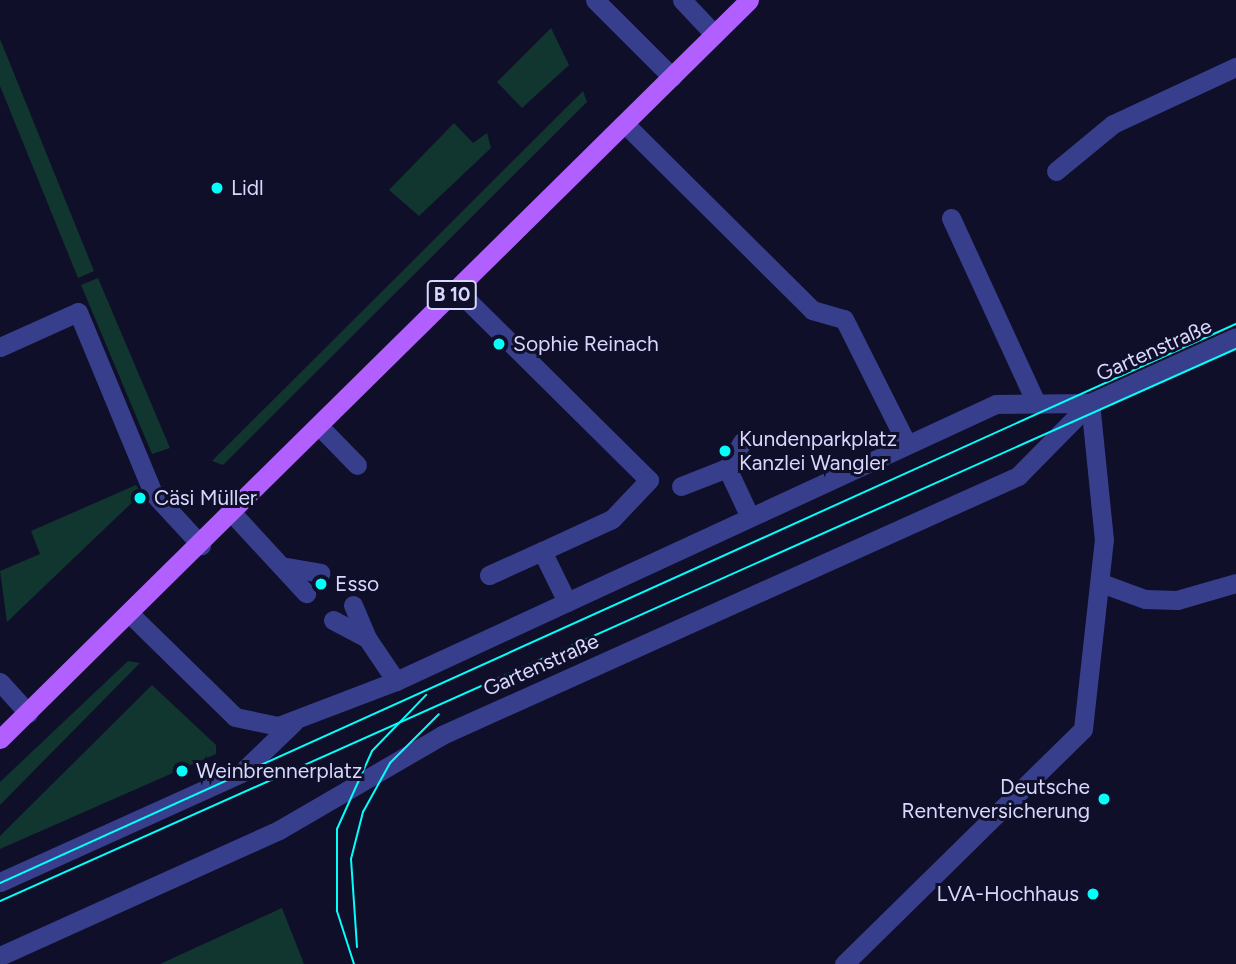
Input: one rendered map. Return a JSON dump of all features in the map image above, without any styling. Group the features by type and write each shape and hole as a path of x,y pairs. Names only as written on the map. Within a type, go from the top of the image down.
{"main road":[{"name":"B 10","path":"0,739 233,514 749,0"}],"street":[{"path":"595,0 672,76"},
{"path":"681,0 714,34"},
{"path":"1056,171 1113,124 1236,67"},
{"path":"625,124 811,310 844,319 907,444"},
{"path":"951,218 1035,403"},
{"path":"457,290 649,480 612,519 489,575"},
{"path":"0,347 78,312 153,494 201,545"},
{"name":"Gartenstraße","path":"0,956 279,830 442,735 1018,475 1090,403 1236,338"},
{"path":"844,964 1083,729 1104,540 1090,403"},
{"name":"Gartenstraße","path":"131,614 235,716 262,726 294,722 396,681 996,404 1090,403"},
{"path":"320,427 357,465"},
{"path":"681,486 727,468 742,442"},
{"path":"727,468 750,517"},
{"path":"233,514 287,567 306,593"},
{"path":"542,551 567,602"},
{"path":"287,567 320,573"},
{"path":"1101,583 1145,598 1177,600 1236,583"},
{"path":"353,605 367,638 396,681"},
{"path":"333,620 367,638"},
{"path":"0,682 28,713"},
{"path":"0,883 241,773 294,722"}],"green space":[{"path":"551,28 569,65 522,108 497,82"},
{"path":"0,39 94,271 78,278 0,86"},
{"path":"583,91 587,102 223,465 212,461"},
{"path":"454,123 473,143 487,133 491,148 419,216 389,190"},
{"path":"98,278 170,448 152,454 81,285"},
{"path":"136,485 142,493 7,622 0,571 40,554 31,531"},
{"path":"128,661 140,663 0,805 0,782"},
{"path":"152,685 216,745 216,754 0,849 0,836"},
{"path":"282,908 304,964 160,964"}],"tram line":[{"path":"0,883 1236,324"},
{"path":"0,901 1236,349"},
{"path":"354,964 337,911 337,829 372,751 426,695"},
{"path":"357,947 351,859 363,812 390,763 439,714"}],"place":[{"name":"Lidl","path":"217,188"},
{"name":"Sophie Reinach","path":"499,344"},
{"name":"Kundenparkplatz Kanzlei Wangler","path":"725,451"},
{"name":"Cäsi Müller","path":"140,498"},
{"name":"Esso","path":"321,584"},
{"name":"Weinbrennerplatz","path":"182,771"},
{"name":"Deutsche Rentenversicherung","path":"1104,799"},
{"name":"LVA-Hochhaus","path":"1093,894"}]}
